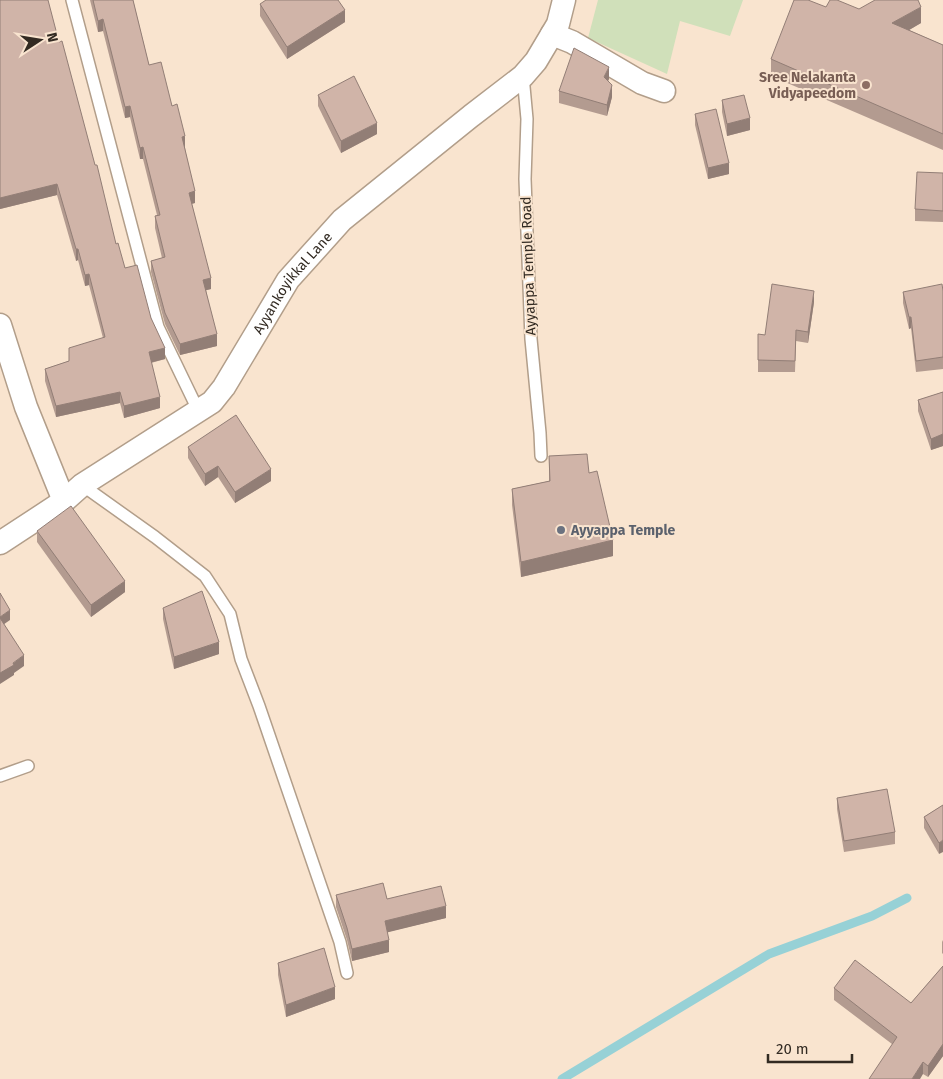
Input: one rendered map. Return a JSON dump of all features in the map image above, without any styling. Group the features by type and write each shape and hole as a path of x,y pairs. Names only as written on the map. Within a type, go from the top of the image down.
{"street":[{"name":"Ayyankoyikkal Lane","path":"0,543 64,501 82,486 212,402 224,387 288,280 342,220 523,76 536,61 558,24 564,0"},
{"path":"552,34 572,42 642,83 664,92"},
{"path":"0,326 26,407 64,501"}],"lane":[{"path":"72,0 158,327 198,412"},
{"name":"Ayyappa Temple Road","path":"523,76 528,119 525,179 531,339 541,456"},
{"path":"82,486 155,537 205,576 230,614 240,659 259,706 340,942 347,973"},
{"path":"0,776 28,766"}],"green space":[{"path":"598,0 743,0 730,36 680,21 667,74 588,38"}],"building":[{"path":"0,0 48,0 59,42 62,41 95,165 97,165 116,244 118,243 125,268 137,265 151,318 165,348 149,352 160,397 124,406 120,392 56,406 45,369 69,361 69,348 105,337 89,274 85,275 57,184 0,198"},
{"path":"93,0 133,0 149,65 161,62 172,106 177,104 185,136 182,137 195,191 189,193 211,278 203,280 217,334 180,344 165,313 151,261 165,257 155,216 160,215 143,147 140,148 130,106 125,107 103,19 98,21"},
{"path":"266,0 338,0 345,10 287,47 260,4"},
{"path":"794,0 808,0 826,7 830,0 837,0 859,9 875,0 918,0 921,7 892,23 943,45 943,134 771,59"},
{"path":"574,48 609,67 604,77 612,85 607,105 559,91"},
{"path":"354,76 377,123 341,141 318,95"},
{"path":"744,95 750,118 727,124 722,100"},
{"path":"716,109 729,163 708,168 695,114"},
{"path":"917,172 943,173 943,211 915,209"},
{"path":"772,284 814,291 808,332 796,330 795,361 758,360 758,334 765,335"},
{"path":"942,284 943,357 916,361 911,317 909,317 903,292"},
{"path":"943,392 943,434 931,439 918,400"},
{"path":"236,415 271,469 235,492 218,466 205,474 188,447"},
{"name":"Ayyappa Temple","path":"587,454 589,473 597,471 613,540 521,562 512,489 550,481 549,456"},
{"path":"71,506 125,581 91,605 37,531"},
{"path":"202,591 219,642 174,657 163,608"},
{"path":"0,593 10,610 0,617"},
{"path":"0,618 24,655 13,663 14,665 0,673"},
{"path":"887,789 895,832 844,841 837,798"},
{"path":"943,805 943,840 939,843 924,817"},
{"path":"383,883 387,899 441,886 446,906 385,921 389,940 352,949 336,895"},
{"path":"324,948 335,987 286,1005 278,963"},
{"path":"855,960 911,1003 943,966 943,1044 928,1066 923,1062 912,1079 869,1079 897,1037 834,988"}],"waterway":[{"path":"562,1079 769,954 872,916 907,898"}],"place":[{"name":"Sree Nelakanta Vidyapeedom","path":"866,85"},
{"name":"Ayyappa Temple","path":"561,530"}]}
